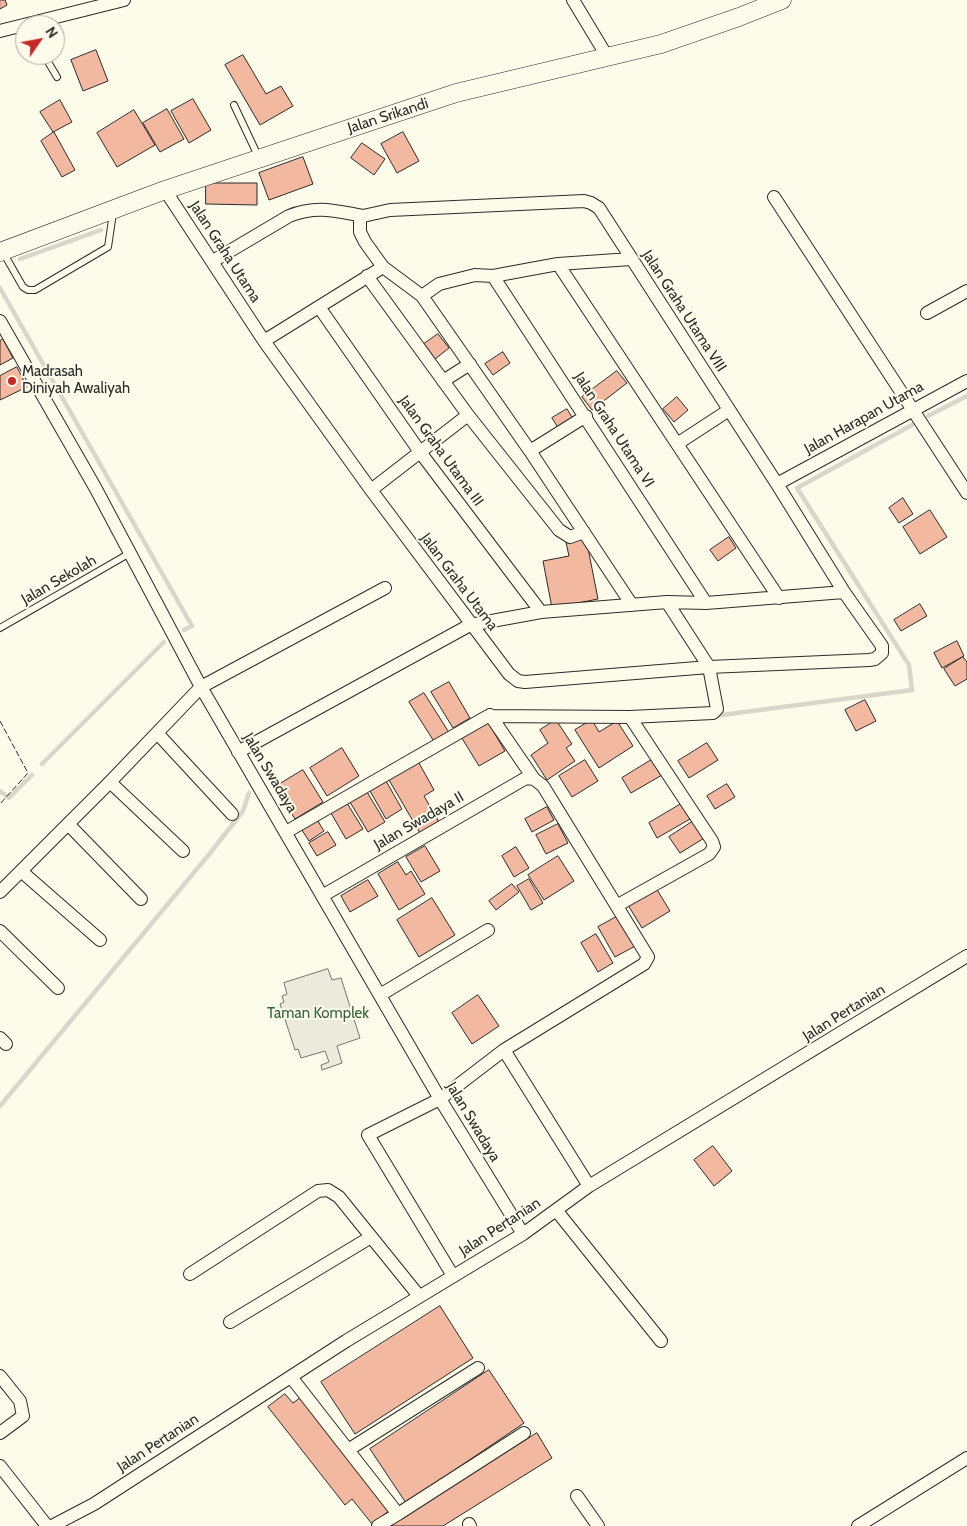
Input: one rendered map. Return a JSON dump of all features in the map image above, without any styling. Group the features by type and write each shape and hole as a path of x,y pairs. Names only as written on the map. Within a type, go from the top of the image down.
{"main road":[{"name":"Jalan Srikandi","path":"1,252 165,190 456,93 608,58 696,33 770,2"}],"street":[{"path":"65,15 124,0"},
{"path":"573,0 608,58"},
{"path":"0,31 15,28"},
{"name":"Jalan Graha Utama","path":"165,190 264,341 371,490 470,624 509,674 518,681 709,668 868,660 880,656 882,646"},
{"path":"774,197 967,493"},
{"name":"Jalan Graha Utama VIII","path":"363,216 390,210 584,201 599,208 777,484 844,592 882,646"},
{"path":"213,261 289,216 300,212 318,208 363,216 360,220 360,232 365,242 383,267 422,296 553,484 632,604"},
{"path":"422,296 439,284 475,275 493,276 558,264 631,260"},
{"path":"558,264 779,598"},
{"path":"264,341 383,267"},
{"path":"367,276 468,415 562,534 570,537 584,532"},
{"name":"Jalan Graha Utama VI","path":"493,276 586,416 706,603"},
{"path":"927,313 967,291"},
{"name":"Jalan Graha Utama III","path":"319,307 420,452 541,612"},
{"name":"Jalan Swadaya","path":"0,321 96,489 201,687 238,752 440,1099 523,1234"},
{"path":"443,381 470,364"},
{"name":"Jalan Harapan Utama","path":"777,484 967,382"},
{"path":"677,444 729,410"},
{"path":"371,490 468,415"},
{"path":"530,451 586,416"},
{"path":"534,498 553,484"},
{"path":"0,892 110,782 201,687 385,588"},
{"path":"238,752 470,624 541,612 632,604 667,602 706,603 844,592"},
{"path":"286,832 490,716 708,714 717,704 709,668 667,602"},
{"path":"453,1276 368,1134 440,1099 504,1050 647,961 646,951 543,786 534,779 490,716"},
{"path":"618,906 709,854 714,847 712,841 630,716"},
{"path":"156,733 232,814"},
{"name":"Jalan Swadaya II","path":"322,896 526,778 534,779"},
{"path":"110,782 183,850"},
{"path":"68,824 141,899"},
{"path":"21,870 100,940"},
{"path":"380,995 488,930"},
{"path":"0,931 58,988"},
{"name":"Jalan Pertanian","path":"60,1524 419,1296 523,1234 589,1186 967,956"},
{"path":"504,1050 589,1186"},
{"path":"190,1274 321,1190 328,1190 339,1197 370,1238 419,1296"},
{"path":"556,1210 661,1341"},
{"path":"230,1322 370,1238"},
{"path":"348,1450 478,1368"},
{"path":"0,1376 20,1401 23,1416 0,1433"},
{"path":"291,1377 398,1514"},
{"path":"378,1526 524,1434"},
{"path":"858,1526 967,1458"},
{"path":"0,1466 47,1526"},
{"path":"577,1496 598,1526"}],"lane":[{"path":"50,65 57,77"},
{"path":"234,105 259,159"},
{"path":"1,252 23,287 28,290 35,290 108,247 114,209"},
{"name":"Jalan Sekolah","path":"0,628 130,553"}],"green space":[{"name":"Taman Komplek","path":"328,969 332,980 341,978 360,1038 337,1046 342,1063 322,1070 321,1065 329,1062 325,1051 301,1058 298,1049 295,1050 280,1004 284,1002 282,996 287,994 284,983"}],"building":[{"path":"0,0 5,0 7,5 0,9"},
{"path":"96,50 108,81 83,91 71,60"},
{"path":"243,55 266,94 281,86 293,106 260,125 225,65"},
{"path":"193,99 211,130 189,143 171,111"},
{"path":"60,100 72,122 53,132 40,112"},
{"path":"167,109 184,139 160,152 143,123"},
{"path":"134,110 155,145 117,167 97,133"},
{"path":"54,132 75,170 62,177 41,141"},
{"path":"403,132 419,161 397,173 381,144"},
{"path":"362,143 385,159 374,175 351,158"},
{"path":"303,157 313,184 269,200 259,173"},
{"path":"206,183 257,183 257,205 206,204"},
{"path":"438,334 449,348 435,359 424,344"},
{"name":"Madrasah Diniyah Awaliyah","path":"3,339 13,358 0,365 0,341"},
{"path":"503,352 510,363 493,375 485,364"},
{"name":"Madrasah Diniyah Awaliyah","path":"17,367 27,387 0,400 0,376"},
{"path":"617,371 627,383 592,410 582,397"},
{"path":"677,397 688,410 674,422 663,409"},
{"path":"567,409 575,422 560,431 552,418"},
{"path":"903,498 913,514 899,523 889,508"},
{"path":"930,510 947,537 920,554 903,527"},
{"path":"729,537 736,548 718,561 710,550"},
{"path":"586,538 598,599 552,608 543,561 569,556 566,542"},
{"path":"920,604 927,616 901,631 894,620"},
{"path":"957,641 964,656 942,668 934,653"},
{"path":"963,657 967,662 967,679 955,686 944,669"},
{"path":"449,682 470,718 453,728 431,692"},
{"path":"424,693 450,734 435,743 409,702"},
{"path":"865,700 876,721 856,731 845,710"},
{"path":"486,719 505,751 479,766 460,735"},
{"path":"556,720 572,744 566,748 575,761 547,780 531,755 548,743 540,730"},
{"path":"592,720 599,732 617,721 633,746 599,768 575,730"},
{"path":"707,743 718,760 689,778 678,761"},
{"path":"342,748 359,776 327,796 310,768"},
{"path":"653,759 662,775 631,793 622,778"},
{"path":"585,760 598,781 572,797 559,776"},
{"path":"419,763 434,790 424,796 439,822 420,833 389,780"},
{"path":"303,770 323,802 295,819 275,787"},
{"path":"386,781 402,809 386,819 370,791"},
{"path":"727,784 735,797 715,809 707,796"},
{"path":"367,792 385,822 368,832 350,802"},
{"path":"347,803 363,829 346,839 331,813"},
{"path":"681,804 690,819 657,838 649,823"},
{"path":"547,807 554,820 532,832 525,819"},
{"path":"316,818 324,831 309,841 300,827"},
{"path":"695,820 706,837 680,853 669,837"},
{"path":"558,824 568,843 546,854 536,835"},
{"path":"328,832 336,845 317,856 309,843"},
{"path":"425,846 440,871 421,882 406,857"},
{"path":"516,847 529,868 514,877 502,856"},
{"path":"558,856 574,881 544,900 528,875"},
{"path":"398,862 406,875 411,871 425,894 399,910 378,874"},
{"path":"529,879 543,903 531,910 517,886"},
{"path":"368,880 378,896 350,912 341,896"},
{"path":"512,884 519,892 496,910 489,901"},
{"path":"656,888 670,911 642,928 628,905"},
{"path":"432,898 455,935 419,957 397,920"},
{"path":"620,915 637,945 615,957 598,927"},
{"path":"596,934 613,963 598,972 581,943"},
{"path":"478,995 499,1026 472,1044 452,1013"},
{"path":"713,1146 732,1171 714,1186 694,1160"},
{"path":"440,1306 473,1358 355,1434 321,1382"},
{"path":"489,1370 524,1423 406,1503 370,1449"},
{"path":"285,1394 293,1403 301,1397 390,1510 372,1524 352,1499 345,1505 268,1407"},
{"path":"537,1433 552,1458 443,1526 389,1526"}],"waterway":[{"path":"20,259 101,230"},
{"path":"0,288 192,626 184,630"},
{"path":"928,416 967,396"},
{"path":"714,716 912,690 909,665 797,488 912,425"},
{"path":"42,764 164,642"},
{"path":"0,791 9,798 32,775"},
{"path":"0,1106 211,852 243,811 249,793"}],"fence":[{"path":"0,721 28,773 0,804"}],"place":[{"name":"Madrasah Diniyah Awaliyah","path":"12,381"}]}
